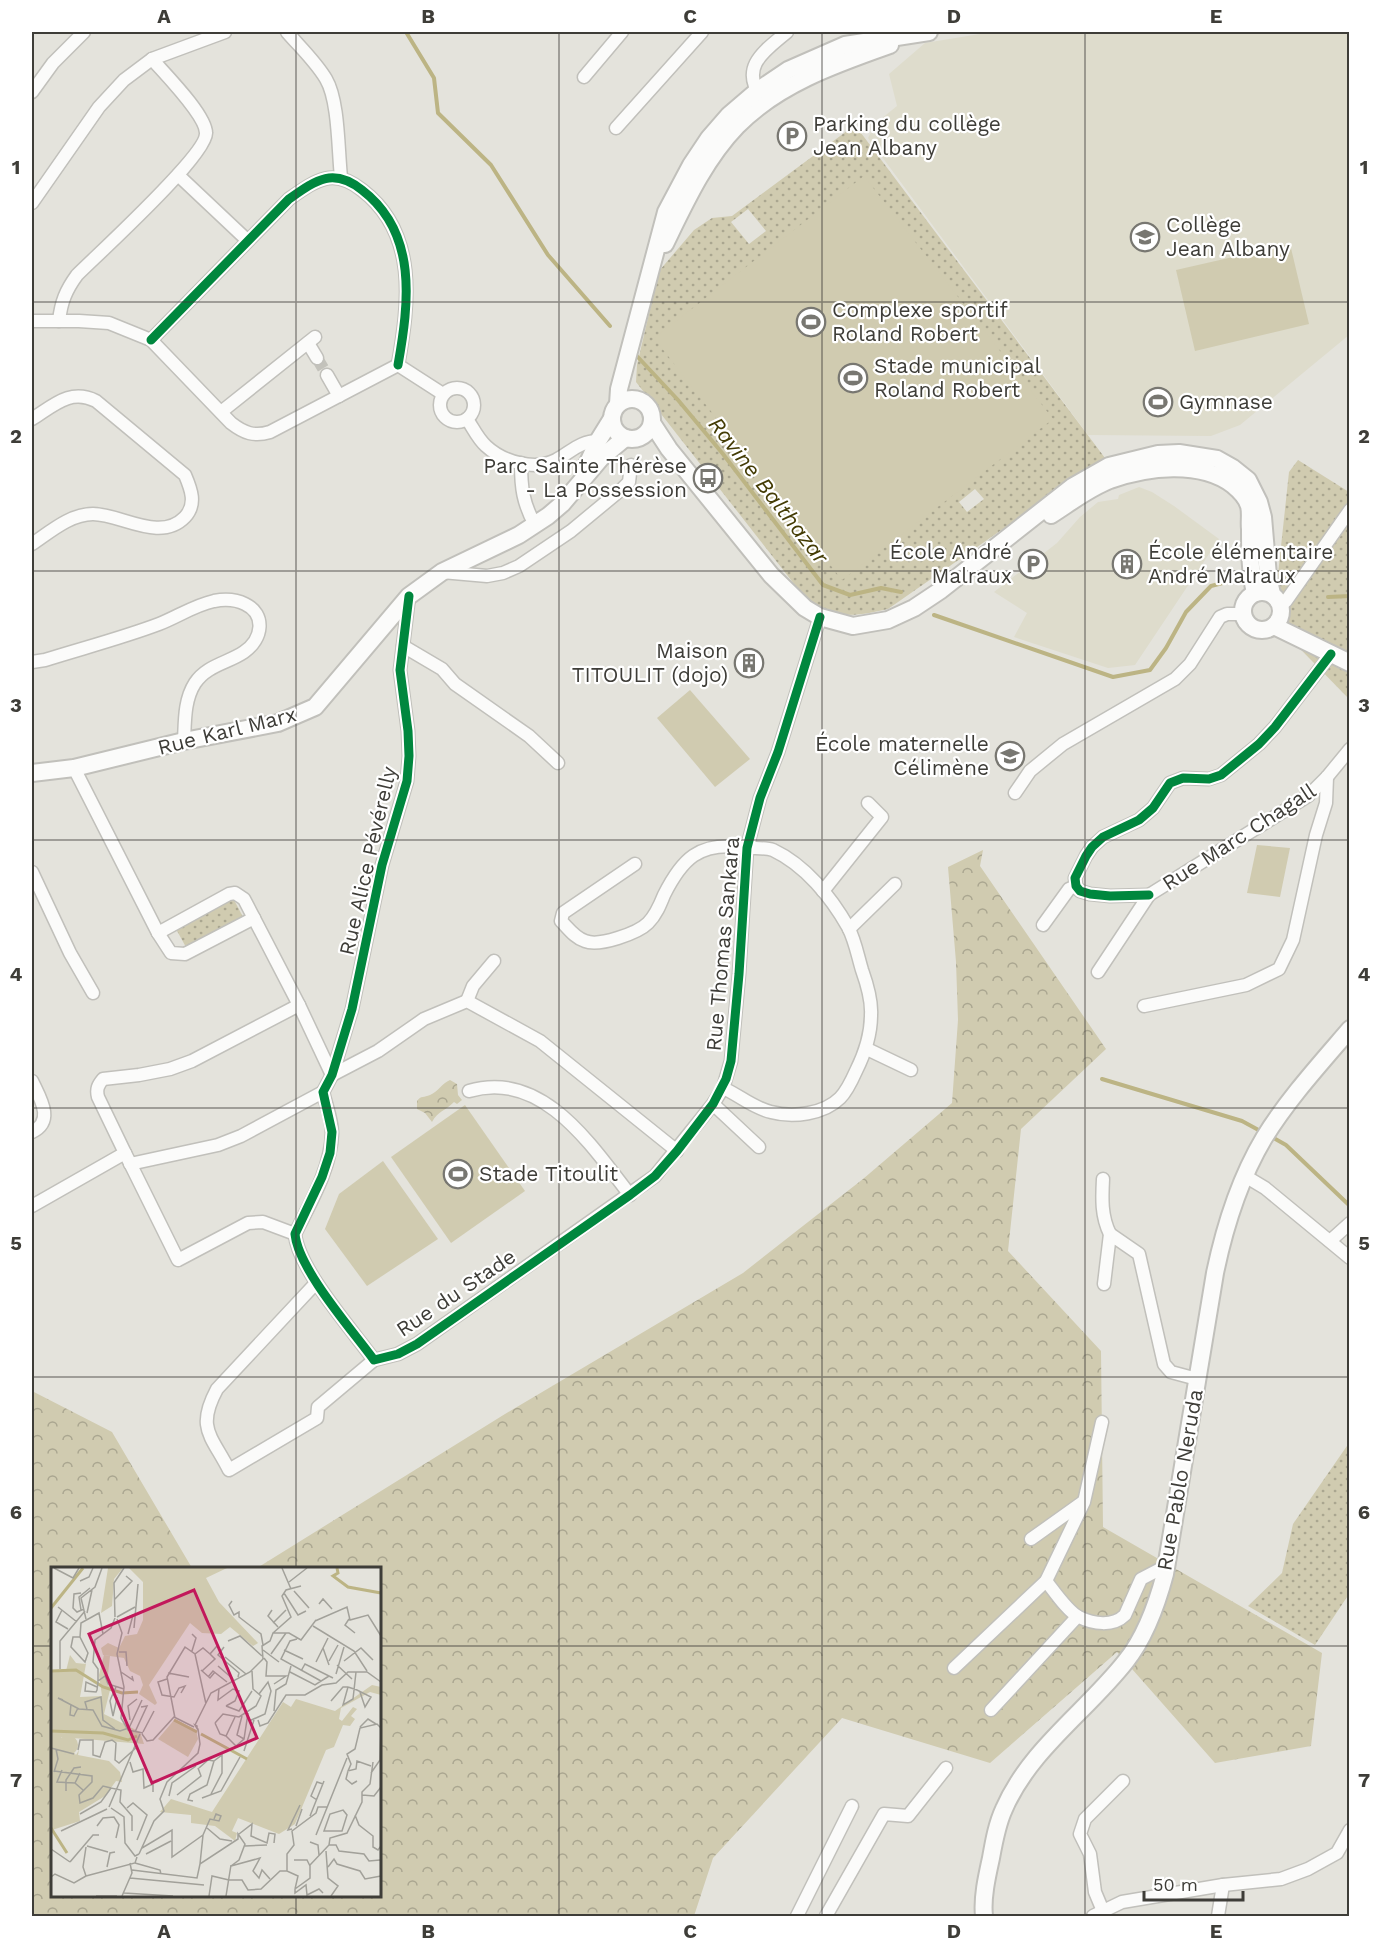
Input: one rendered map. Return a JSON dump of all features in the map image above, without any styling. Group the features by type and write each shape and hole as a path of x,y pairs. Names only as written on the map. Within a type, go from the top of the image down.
{"main road":[{"path":"669,449 616,432 612,420 613,411 624,401 626,389 623,372 649,277 688,198 718,149 761,97 834,65 929,32"},
{"path":"624,401 642,401 647,405 652,423 669,449 771,575 789,605 798,615 818,622 853,626 888,620 914,608 941,590 1072,487 1109,466 1158,453 1179,453 1217,459 1248,480 1259,502 1263,517 1269,597 1280,619 1274,626 1263,630 1253,628 1245,620 1245,604 1269,597"},
{"path":"581,481 598,441 612,420"},
{"path":"634,437 647,433 652,423"},
{"name":"Rue Karl Marx","path":"32,773 74,768 184,741 278,723 315,707 410,597 442,572 535,525 562,504 601,458 634,437"},
{"path":"1274,626 1350,663"},
{"name":"Rue Pablo Neruda","path":"984,1917 988,1869 1004,1809 1019,1782 1038,1756 1127,1660 1158,1602 1223,1234 1245,1176 1267,1133 1350,1029"}],"street":[{"path":"32,92 53,63 84,32"},
{"path":"32,203 99,107 124,80 152,59 225,32"},
{"path":"287,32 318,67 333,95 341,177"},
{"path":"584,77 622,32"},
{"path":"616,128 702,32"},
{"path":"761,97 752,79 757,60 787,32"},
{"path":"59,321 62,302 77,274 178,175 202,146 207,134 203,121 194,108 152,59"},
{"path":"178,175 247,240"},
{"path":"151,340 289,199 311,184 329,177 341,177 378,202 394,226 405,262 406,300 398,364"},
{"path":"32,321 109,323 151,340 221,412 240,430 250,435 270,432 398,364"},
{"path":"221,412 312,340 317,358"},
{"path":"398,364 443,394"},
{"path":"327,375 339,396"},
{"path":"458,388 466,390 472,396 474,404 472,413 467,419 453,422 442,414 440,400 443,394 450,389 458,388"},
{"path":"32,419 64,398 86,397 96,401 184,475 192,491 192,505 188,514 181,521 169,526 139,526 109,516 92,514 75,517 32,544"},
{"path":"467,419 486,446 498,455 521,463 546,464 580,444 598,441"},
{"path":"521,463 524,504 535,525"},
{"path":"442,572 487,576 503,573 519,566 571,531 623,488 629,482 630,465"},
{"path":"1269,597 1286,601 1350,510"},
{"name":"Rue Alice Pévérelly","path":"323,1092 332,1075 352,1009 382,865 407,781 408,731 400,670 410,597"},
{"path":"32,662 45,660 158,624 212,601 225,599 237,601 252,608 260,618 260,630 245,651 220,663 200,677 189,695 184,741"},
{"path":"1015,793 1030,771 1063,744 1175,679 1183,672 1220,617 1227,614 1244,614"},
{"name":"Rue Thomas Sankara","path":"677,1151 723,1088 731,1061 747,848 760,798 778,752 818,622"},
{"path":"403,646 442,669 455,684 530,736 558,763"},
{"path":"1149,895 1090,894 1080,891 1076,886 1075,878 1092,847 1103,837 1139,820 1153,808 1170,783 1183,778 1209,779 1221,775 1259,744 1275,728 1331,654"},
{"name":"Rue Marc Chagall","path":"1149,895 1308,796 1350,749"},
{"path":"74,768 158,933 171,953 185,954 254,918"},
{"name":"Rue Marc Chagall","path":"1144,1006 1246,984 1279,969 1293,940 1316,834 1326,803 1327,777"},
{"path":"823,891 882,817 868,803"},
{"path":"635,864 563,913 561,921 585,942 598,942 637,931 648,924 673,879 689,860 696,854 714,846 771,849 799,867 823,891 849,929 872,1014 867,1049 849,1086 840,1098 826,1108 797,1114 772,1113 723,1088"},
{"path":"32,872 70,953 93,993"},
{"path":"849,929 895,884"},
{"path":"1043,924 1069,889 1076,886"},
{"path":"158,933 229,894 235,893 244,899 332,1075 378,1051 424,1019 467,1001 473,986 494,961"},
{"path":"1098,972 1149,895"},
{"path":"467,1001 540,1041 677,1151"},
{"path":"295,1234 263,1222 248,1223 178,1260 127,1159 98,1097 97,1090 103,1078 137,1076 170,1069 192,1061 299,1005"},
{"path":"867,1049 910,1070"},
{"path":"32,1081 45,1107 44,1120 38,1130 32,1132"},
{"path":"469,1091 486,1086 504,1087 530,1094 549,1105 585,1137 630,1195"},
{"path":"32,1206 127,1159 218,1145 241,1136 323,1092 332,1132 330,1153 322,1177 295,1234 296,1244 316,1282 374,1360 318,1407 317,1418 229,1470 206,1426 208,1406 217,1389 316,1282"},
{"path":"713,1104 759,1147"},
{"name":"Rue du Stade","path":"374,1360 398,1353 417,1344 630,1195 654,1176 677,1151"},
{"path":"1245,1176 1265,1188 1350,1258"},
{"path":"1102,1179 1105,1224 1110,1234 1139,1254 1164,1364 1171,1372 1197,1379"},
{"path":"1330,1241 1350,1223"},
{"path":"1104,1284 1110,1234"},
{"path":"954,1668 1046,1581 1084,1502 1102,1422"},
{"path":"1031,1539 1084,1502"},
{"path":"1046,1581 1077,1617 1107,1624 1121,1619 1129,1609 1141,1579 1166,1566"},
{"path":"991,1710 1077,1617"},
{"path":"826,1917 884,1814 908,1816 946,1768"},
{"path":"1123,1780 1085,1819 1080,1834 1090,1854 1098,1914 1122,1902 1281,1878 1308,1869 1337,1853 1350,1830"},
{"path":"797,1917 852,1806"},
{"path":"1218,1917 1223,1885"}],"shaded area":[{"name":"Collège Jean Albany","path":"992,32 1349,32 1349,335 1240,425 1211,436 1088,435 868,138 876,123 897,106 889,74 925,43"},
{"path":"1139,487 1152,492 1174,506 1219,539 1135,665 1108,668 1014,637 1027,613 994,592 1057,543 1080,517 1098,502 1118,499 1119,495"}],"green space":[{"name":"Stade municipal Roland Robert","path":"855,125 1105,458 888,609 846,615 829,612 816,606 802,594 636,382 637,365 659,271 694,230 712,218 732,216","holes":["748,209 766,231 749,244 731,222","975,489 984,499 967,512 959,502"]},
{"name":"Stade municipal Roland Robert","path":"864,176 1053,419 842,580 654,338"},
{"path":"1290,244 1309,324 1195,351 1176,270"},
{"path":"1298,460 1349,492 1349,699 1273,621 1289,472"},
{"path":"690,690 750,759 715,787 657,718"},
{"path":"1257,845 1290,848 1280,897 1247,893"},
{"path":"983,850 980,866 1106,1049 1021,1129 1008,1251 1101,1351 1103,1527 1322,1653 1311,1746 1215,1763 1117,1652 990,1763 842,1718 713,1858 694,1916 32,1916 32,1391 112,1432 191,1567 51,1567 51,1897 381,1897 381,1567 259,1567 505,1414 743,1273 863,1179 952,1103 958,1020 948,867"},
{"path":"233,898 243,917 187,949 176,929"},
{"path":"450,1080 457,1084 458,1095 462,1100 457,1104 454,1102 432,1122 425,1113 417,1109 417,1101 421,1097 433,1094"},
{"name":"Stade Titoulit","path":"465,1105 525,1191 451,1243 391,1157"},
{"path":"383,1161 438,1239 367,1286 325,1229 339,1194"},
{"path":"1349,1443 1349,1594 1315,1645 1248,1606 1282,1573 1293,1524"}],"waterway":[{"name":"Ravine Balthazar","path":"406,32 434,78 438,113 491,165 548,255 610,326"},
{"name":"Ravine Balthazar","path":"635,354 678,400 723,454 823,585 850,595 881,588 901,592"},
{"name":"Ravine Balthazar","path":"934,615 1113,677 1150,670 1166,648 1186,612 1211,586 1238,579"},
{"name":"Ravine Balthazar","path":"1328,597 1350,596"},
{"path":"1102,1079 1242,1121 1264,1133"},
{"path":"1270,1136 1286,1145 1350,1206"}],"tunnel":[{"path":"317,358 327,375"}],"cycle path":[{"path":"151,340 289,199 316,182 333,178 352,183 380,207 393,227 401,248 406,294 398,365"},
{"path":"409,596 400,670 408,731 407,781 382,865 352,1009 332,1075 323,1092 332,1132 330,1153 322,1177 295,1234 298,1248 316,1282 374,1360 398,1354 417,1344 630,1195 655,1176 713,1104 726,1079 731,1061 747,848 760,798 778,752 820,617"},
{"path":"1149,895 1090,894 1080,891 1076,886 1075,878 1092,847 1103,837 1139,820 1153,808 1170,783 1183,778 1209,779 1221,775 1259,744 1275,727 1331,654"}],"place":[{"name":"Parking du collège Jean Albany","path":"792,136"},
{"name":"Collège Jean Albany","path":"1145,237"},
{"name":"Complexe sportif Roland Robert","path":"811,322"},
{"name":"Stade municipal Roland Robert","path":"853,378"},
{"name":"Gymnase","path":"1158,402"},
{"name":"Parc Sainte Thérèse - La Possession","path":"708,478"},
{"name":"École André Malraux","path":"1033,564"},
{"name":"École élémentaire André Malraux","path":"1127,564"},
{"name":"Maison TITOULIT (dojo)","path":"749,663"},
{"name":"École maternelle Célimène","path":"1010,756"},
{"name":"Stade Titoulit","path":"458,1174"}]}
